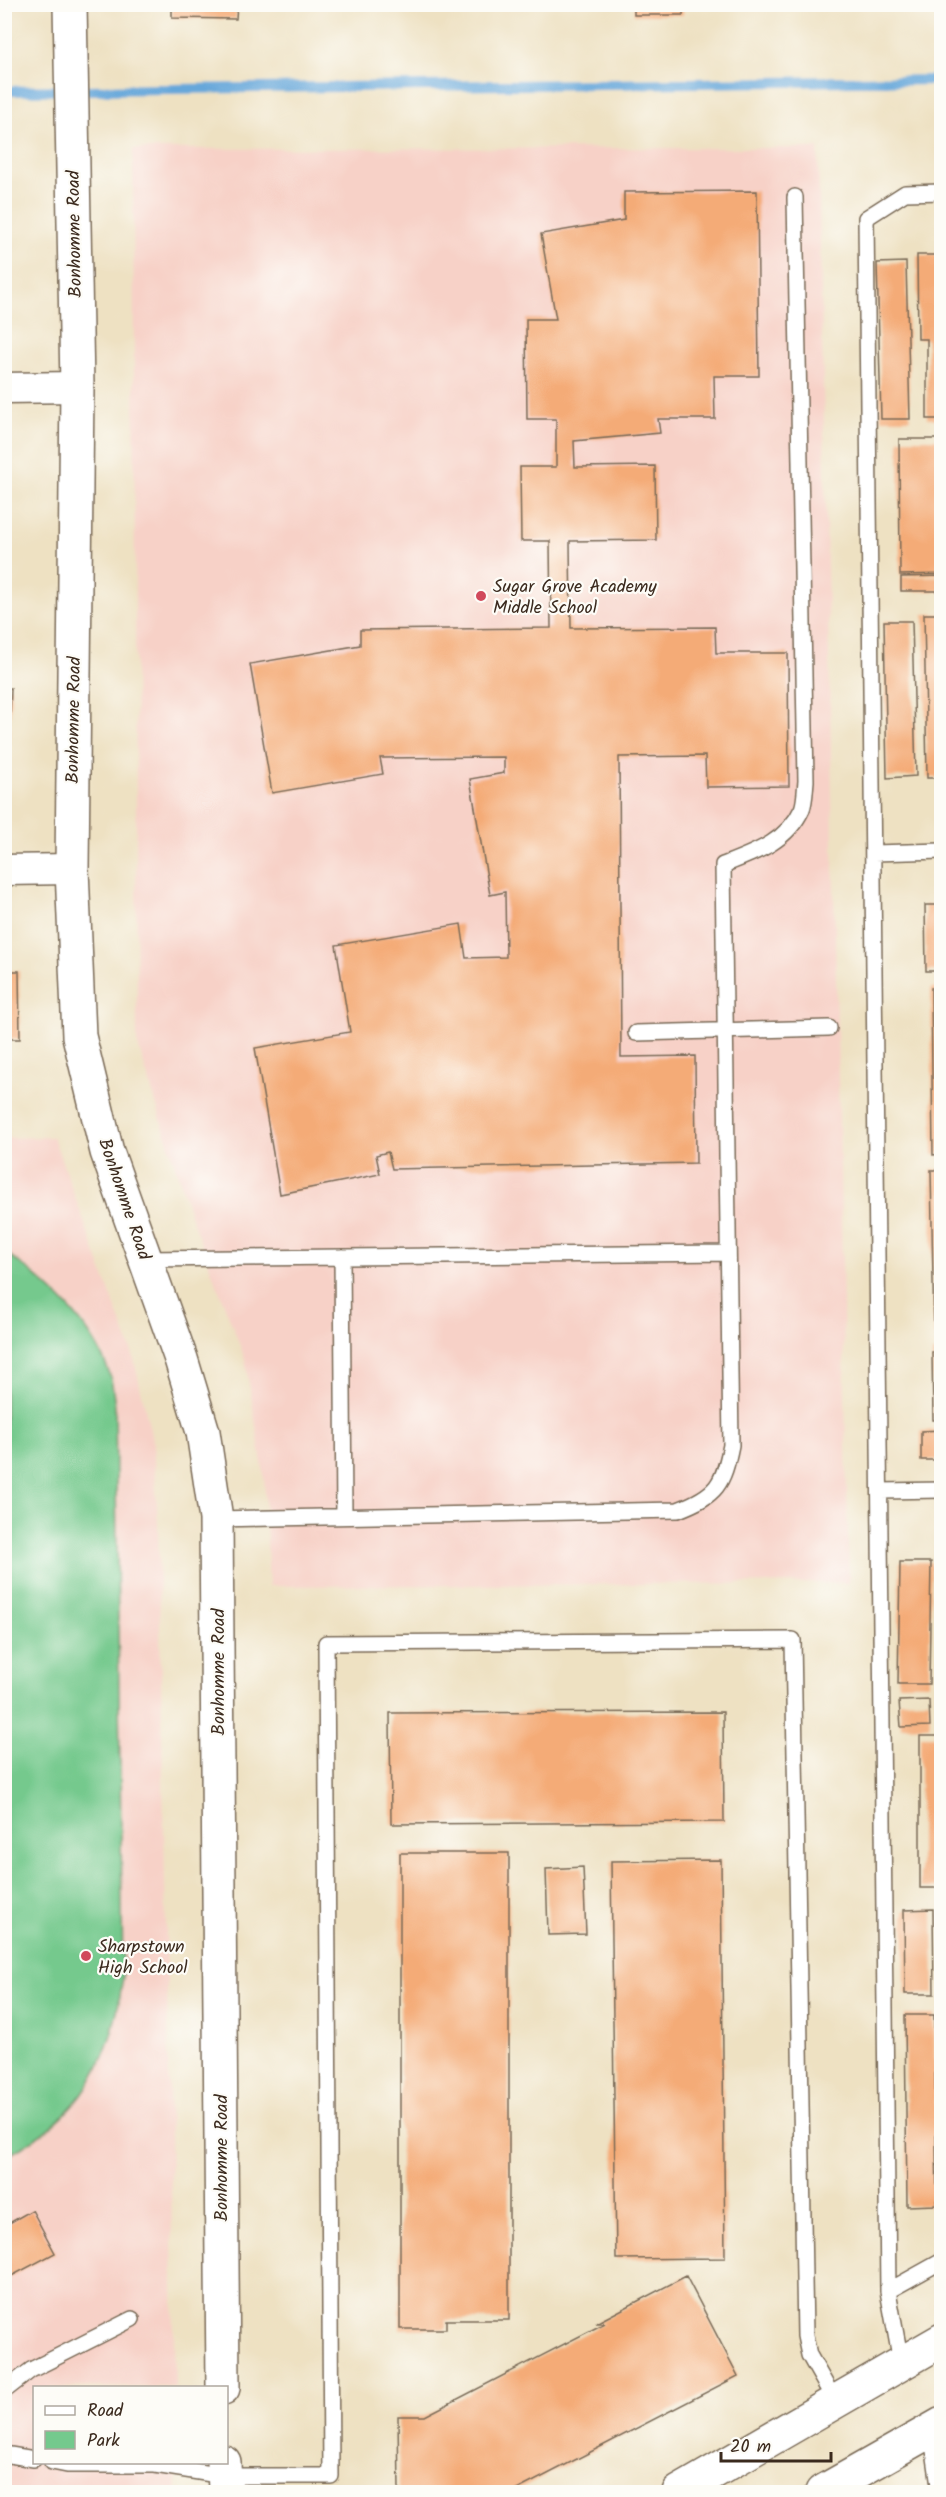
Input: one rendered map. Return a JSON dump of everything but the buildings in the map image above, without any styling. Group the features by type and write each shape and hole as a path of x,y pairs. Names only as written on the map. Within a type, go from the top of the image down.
{"street":[{"name":"Bonhomme Road","path":"70,4 77,387 72,869 79,1036 107,1152 181,1359 203,1432 216,1519 223,2386"},
{"path":"4,388 77,387"},
{"path":"4,870 72,869"},
{"path":"679,2493 942,2340"},
{"path":"822,2493 936,2427"}],"lane":[{"path":"901,2362 888,2291 866,218 905,193 942,192"},
{"path":"216,1519 678,1510 700,1502 718,1487 726,1467 731,1444 723,865 762,850 784,834 802,808 806,781 795,197"},
{"path":"874,853 942,851"},
{"path":"636,1033 829,1028"},
{"path":"145,1258 728,1253"},
{"path":"342,1257 344,1516"},
{"path":"881,1491 942,1490"},
{"path":"60,2464 155,2465 224,2477 331,2476 326,1643 793,1640 805,2336 809,2355 835,2401"},
{"path":"888,2291 942,2261"},
{"path":"4,2391 31,2370 132,2319"},
{"path":"936,2427 940,2493"},
{"path":"4,2454 33,2459"}],"shaded area":[{"name":"Sugar Grove Academy Middle School","path":"818,148 849,1583 269,1586 264,1475 245,1359 191,1217 137,1042 133,149"},
{"name":"Sharpstown High School","path":"53,1137 133,1355 153,1443 158,1524 175,2386 33,2386 33,2464 176,2464 177,2492 5,2492 4,1138"}],"green space":[{"path":"5,1252 38,1277 68,1307 94,1341 111,1379 115,1407 123,1977 111,2035 89,2084 55,2124 5,2157"}],"waterway":[{"path":"4,91 942,80"}],"place":[{"name":"Sugar Grove Academy Middle School","path":"481,596"},
{"name":"Sharpstown High School","path":"86,1956"}]}
